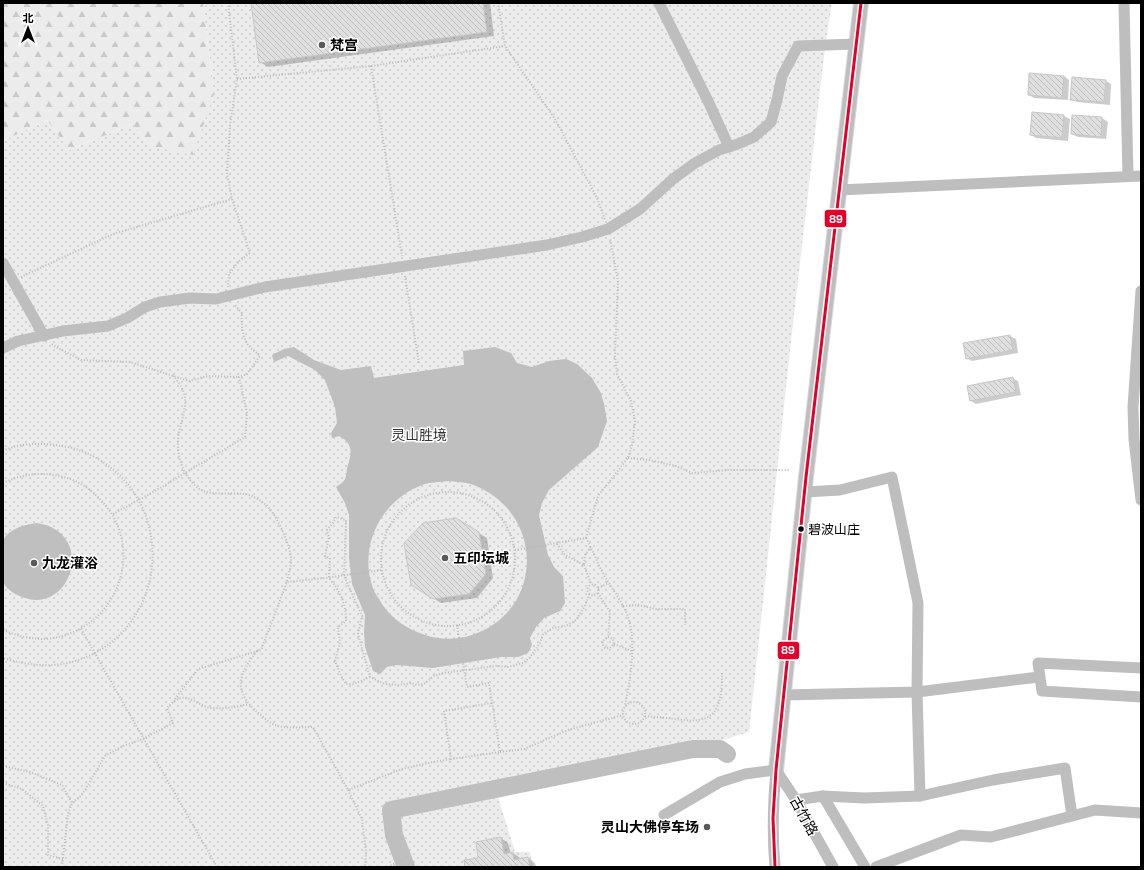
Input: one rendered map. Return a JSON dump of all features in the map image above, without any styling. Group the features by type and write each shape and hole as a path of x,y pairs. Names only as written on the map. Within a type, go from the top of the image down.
{"main road":[{"path":"776,770 805,492 861,3"}],"street":[{"path":"659,3 709,103 729,147"},
{"path":"1124,3 1128,176"},
{"path":"3,348 18,341 63,331 108,326 127,318 145,307 160,302 190,298 216,299 265,287 547,245 608,229 640,209 695,163 719,150 754,137 771,122 782,76 798,46 856,44"},
{"path":"839,190 1141,176"},
{"path":"3,263 44,336"},
{"path":"1141,291 1133,407 1134,439 1141,500"},
{"path":"805,492 840,490 892,477 918,603 917,692 920,796"},
{"path":"1141,668 1038,663 1042,690 1141,697"},
{"path":"783,695 917,692 1039,677"},
{"path":"796,800 823,796 864,798 920,796 993,780 1065,768 1072,816"},
{"path":"664,815 720,782 745,774 776,770 773,797 772,840 775,867"},
{"name":"古竹路","path":"776,770 796,800 833,867"},
{"path":"823,796 865,867"},
{"path":"876,867 961,835 991,837 1095,810 1141,813"}],"path":[{"path":"498,3 505,46 555,119 597,198 608,229 618,281 615,356 617,374 631,401 635,420 632,444 628,458 598,496 586,538 591,546 596,561 628,618 631,630 632,651 628,690 623,714 626,722 633,724 641,722 645,716 644,708 639,703 631,702 625,706"},
{"path":"237,79 371,66 505,46"},
{"path":"371,66 419,364"},
{"path":"13,281 113,234 232,199"},
{"path":"44,336 56,347 81,360 130,362 189,381 208,376 239,377"},
{"path":"62,867 68,814 72,803 82,796 105,756 124,746 143,739 173,723 168,708 198,670 261,650 287,582 291,561 289,547 280,525 266,504 251,496 236,493 209,493 198,489 185,473 179,457 178,439 185,412 184,391 179,382 173,376"},
{"path":"3,451 31,444 57,444 82,451 105,463 124,479 139,500 149,523 154,548 152,573 145,598 133,620 116,638 95,653 72,662 48,666 24,664 3,658"},
{"path":"628,458 649,460 676,466 692,473 728,470 790,470"},
{"path":"3,483 16,477 38,473 60,476 81,483 99,496 112,514 121,534 124,556 121,578 113,598 99,616 81,629 61,637 40,639 19,636 3,630"},
{"path":"446,492 462,494 478,499 491,507 502,519 510,533 515,550 516,564 513,579 506,593 497,605 485,615 472,622 457,626 442,626 428,623 414,617 402,608 393,597 386,584 382,570 381,554 385,538 392,523 398,515 415,501 430,495 446,492"},
{"path":"370,677 358,634 362,616 346,575 346,520 336,517 333,524 327,530 329,537 326,556 330,558 329,578 339,590 346,612 346,621 338,627 340,642 335,661 346,684 354,684 370,677 385,684 398,685 411,683 417,685 424,684 434,676 443,673 496,666 508,667 523,663 530,657 540,643 543,634 553,628 566,626 576,620 585,606 589,594 587,588 591,584"},
{"path":"515,550 586,538"},
{"path":"557,544 565,555 584,565"},
{"path":"591,546 585,555 584,565 591,584"},
{"path":"287,582 329,578 382,570"},
{"path":"598,588 609,583"},
{"path":"591,584 596,585 598,588"},
{"path":"598,588 598,593 610,612 608,637"},
{"path":"589,594 593,595 598,593"},
{"path":"622,606 638,605 656,609 685,609 685,626"},
{"path":"457,626 467,686 489,683 500,752"},
{"path":"81,629 217,867"},
{"path":"608,637 613,639 614,644 632,651"},
{"path":"608,637 603,640 602,644 605,648 610,648 614,644"},
{"path":"257,651 246,665 240,679 242,692 248,704 261,716 275,725 312,727 348,790 362,819 366,852 365,867"},
{"path":"645,716 686,721 700,720 708,716 717,707 722,692 722,673"},
{"path":"174,700 181,698 192,699 210,708 230,708 248,704"},
{"path":"451,759 444,711 492,703"},
{"path":"348,790 402,769 451,759 524,749 568,730 623,714"},
{"path":"3,766 30,772 62,785 72,803"},
{"path":"3,783 22,789 43,806 48,825 48,855 63,859"},
{"path":"388,867 409,856"}],"green space":[{"path":"3,3 203,3 214,94 193,155 150,146 133,124 69,150 47,120 3,141"},
{"name":"灵山胜境","path":"203,3 832,3 825,47 791,341 749,732 709,744 495,787 515,852 530,852 533,867 3,867 3,141 47,120 69,150 133,124 150,146 214,94"}],"shaded area":[{"path":"294,347 314,360 341,370 371,366 374,378 464,365 463,351 495,347 511,353 517,363 532,367 549,361 566,359 577,364 592,378 601,393 607,421 598,447 549,490 542,503 539,515 548,555 554,567 563,576 565,603 560,611 544,618 536,627 530,638 532,645 528,653 518,657 501,657 433,668 396,665 387,667 380,674 373,671 365,647 365,615 352,584 349,558 349,515 345,503 336,487 346,478 351,452 350,448 347,442 339,436 332,438 331,433 337,423 335,407 325,380 315,370 288,356 274,362 272,355 284,349","holes":["449,481 476,486 499,500 515,518 524,540 527,562 523,585 513,606 496,623 472,635 454,639 443,639 431,637 412,630 386,610 374,591 369,575 368,559 376,528 384,514 394,502 407,492 422,485"]},
{"path":"37,523 49,526 62,535 70,547 72,561 70,574 63,586 53,595 40,600 18,596 3,582 3,540 13,530 22,526"}],"building":[{"name":"梵宫","path":"251,3 483,3 487,32 259,63"},
{"path":"1029,73 1064,76 1062,98 1028,95"},
{"path":"1072,77 1106,80 1104,102 1070,100"},
{"path":"1032,112 1064,115 1062,138 1030,135"},
{"path":"1072,115 1102,117 1101,137 1071,134"},
{"path":"1010,335 1013,350 966,359 963,343"},
{"path":"1013,377 1016,392 970,401 967,386"},
{"name":"五印坛城","path":"456,518 479,532 486,574 469,594 433,599 411,585 404,543 423,523"},
{"path":"501,837 504,854 513,852 514,860 528,857 530,867 465,867 464,860 478,858 476,842"}],"waterway":[{"path":"406,867 394,835 391,810 693,749 720,749 727,754"}],"transit line":[{"name":"89","path":"775,867 773,818 776,770 806,477 861,3"}],"place":[{"name":"梵宫","path":"322,45"},
{"name":"碧波山庄","path":"801,529"},
{"name":"五印坛城","path":"445,558"},
{"name":"九龙灌浴","path":"34,563"},
{"name":"灵山大佛停车场","path":"707,827"}]}
